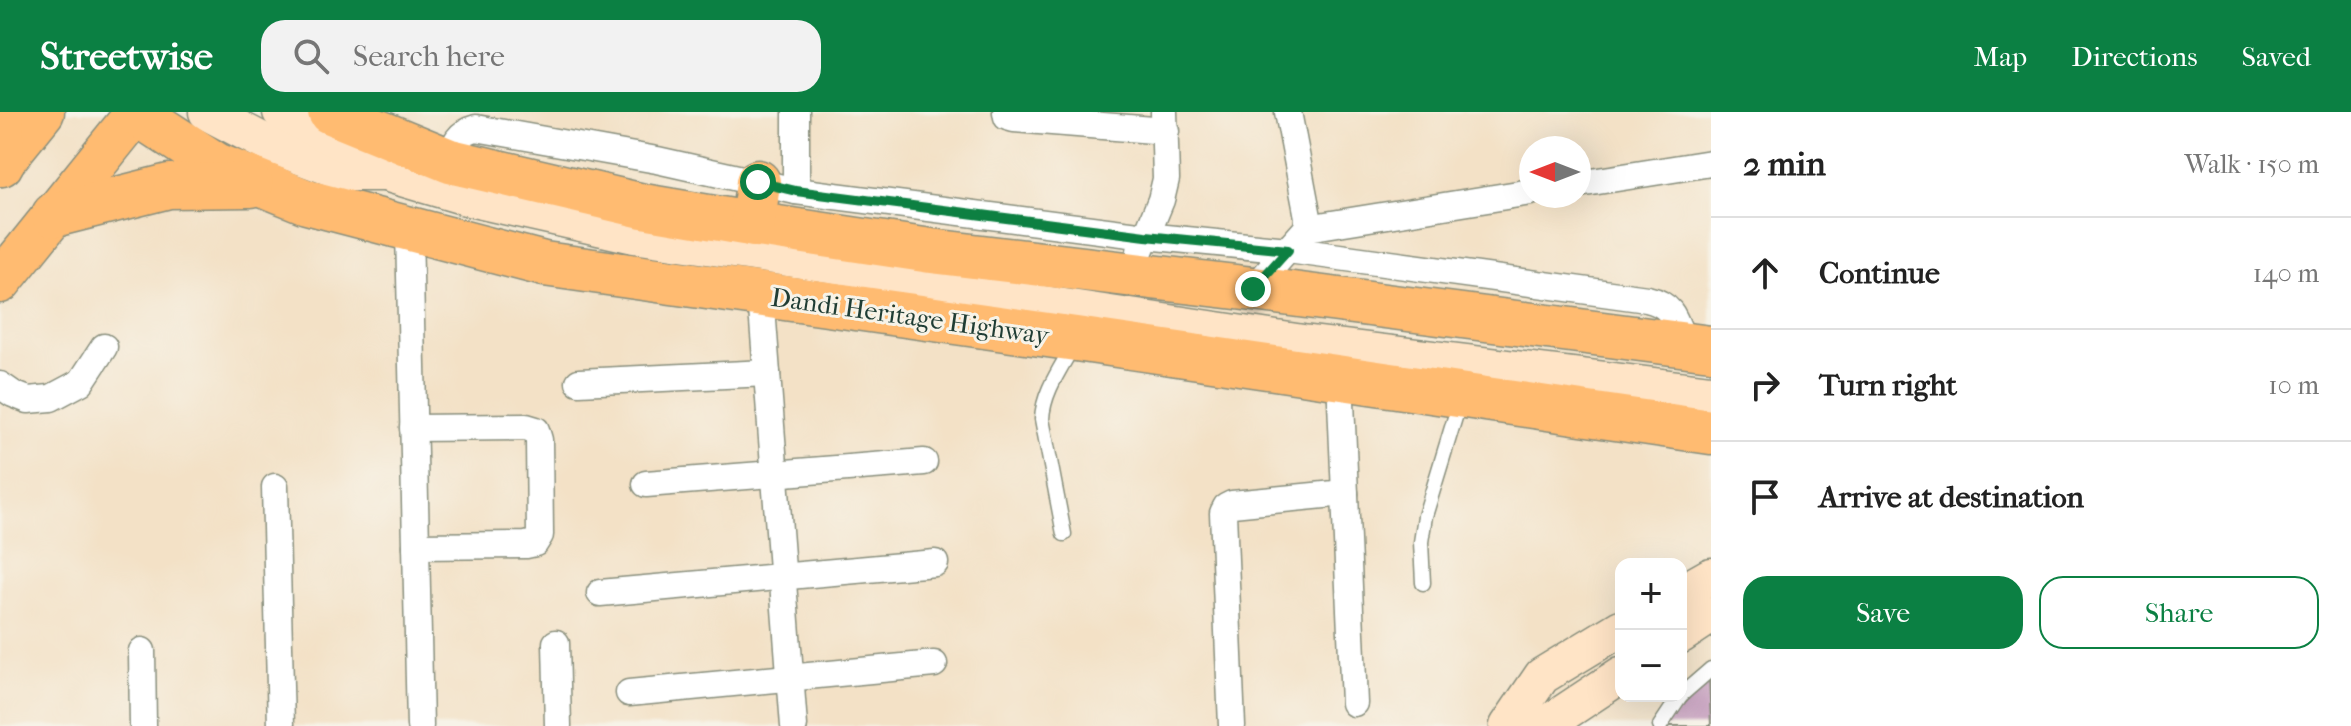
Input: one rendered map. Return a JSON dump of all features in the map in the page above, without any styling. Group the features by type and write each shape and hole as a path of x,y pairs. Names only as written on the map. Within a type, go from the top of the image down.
{"highway":[{"path":"0,165 2,112"},
{"name":"Dandi Heritage Highway","path":"136,112 216,165 307,202 544,264 1711,432"},
{"path":"330,112 377,140 450,161 643,206 931,251 1138,255 1253,289 1702,352"},
{"path":"54,215 169,186 265,185"},
{"path":"753,225 777,186"}],"main road":[{"path":"0,165 43,112"},
{"path":"0,282 136,112"},
{"path":"207,112 268,144 345,173 377,140"},
{"path":"281,112 355,149 377,140"},
{"path":"377,140 473,199 634,235 989,288 1017,300 1273,339 1711,393"},
{"path":"989,288 1021,281 1702,352"},
{"path":"1687,590 1711,576"},
{"path":"1687,631 1711,615"},
{"path":"1508,726 1542,676 1618,630"},
{"path":"1544,726 1615,679"}],"street":[{"path":"777,186 796,112"},
{"path":"1006,112 1007,117 1014,119 1165,122 1166,179 1161,200 1138,255"},
{"path":"1253,289 1307,228 1308,217 1288,112"},
{"path":"450,161 457,138 465,131 476,128 657,160 1138,255 1288,250 1662,302 1702,352"},
{"path":"1591,182 1711,163"},
{"path":"1307,228 1519,194"},
{"path":"409,230 420,726"},
{"path":"761,295 794,726"},
{"path":"0,385 28,400 51,398 81,382 104,347"},
{"path":"579,382 767,373"},
{"path":"1340,378 1354,703"},
{"path":"413,428 526,427 536,430 539,440 540,535 535,543 416,546"},
{"path":"646,484 924,462"},
{"path":"275,487 281,726"},
{"path":"1232,726 1223,513 1232,504 1345,493"},
{"path":"600,593 935,563"},
{"path":"556,643 558,726"},
{"path":"142,651 143,726"},
{"path":"629,693 934,664"}],"lane":[{"path":"1064,534 1042,406 1076,339"},
{"path":"1423,583 1421,542 1425,516 1462,396"},
{"path":"1687,691 1711,669"},
{"path":"1660,726 1677,702"}],"building":[{"path":"1709,676 1711,726 1665,726"}],"route":[{"path":"758,182 796,191 1146,236 1288,250 1253,289"}]}
